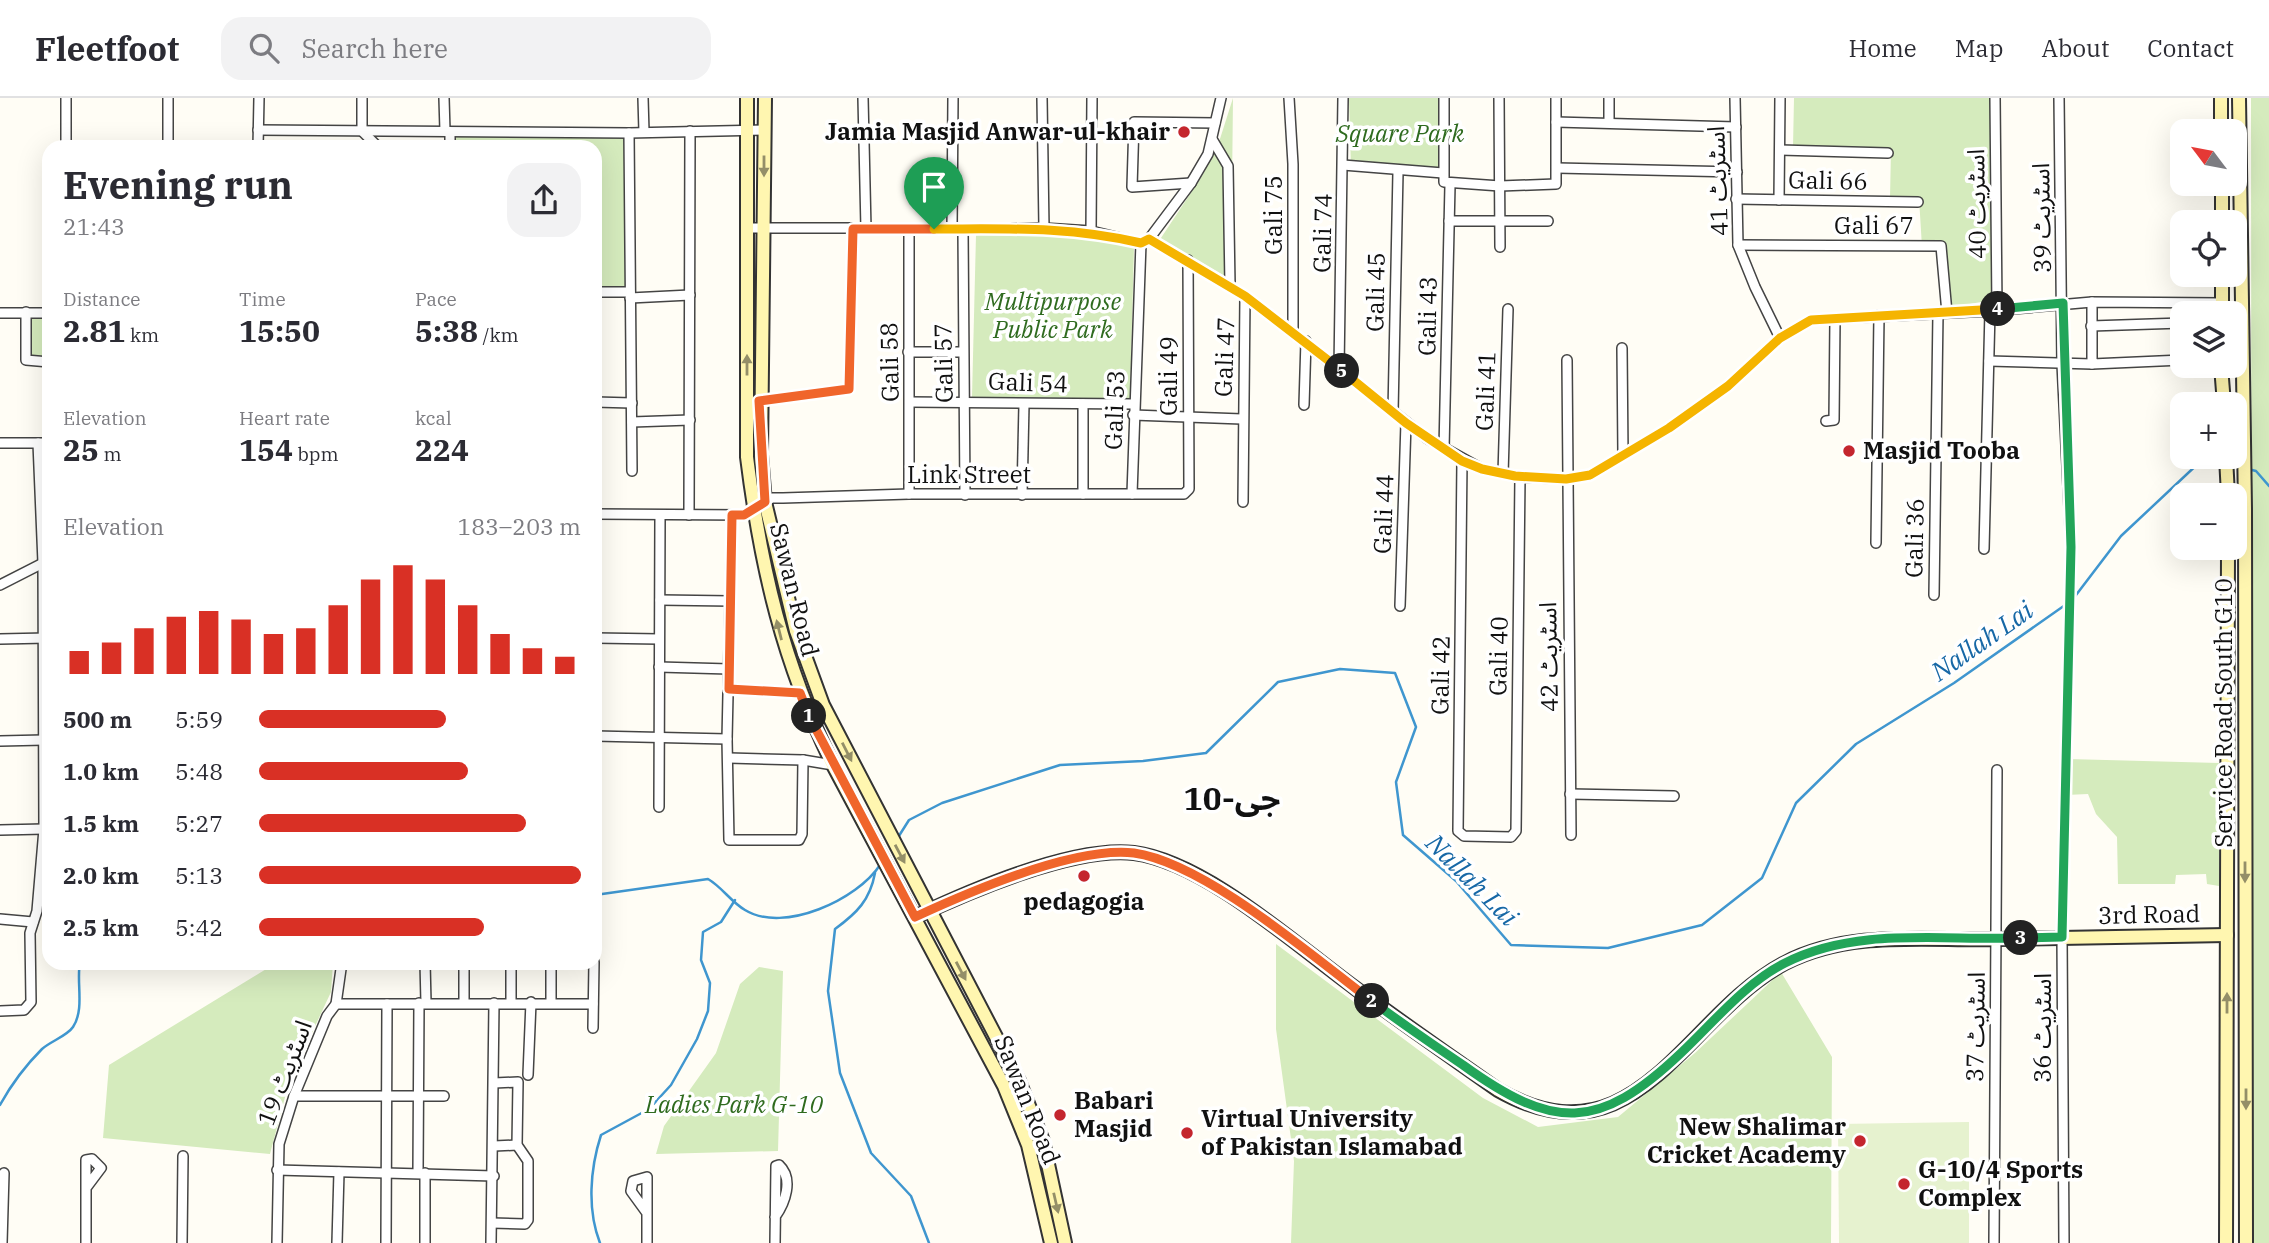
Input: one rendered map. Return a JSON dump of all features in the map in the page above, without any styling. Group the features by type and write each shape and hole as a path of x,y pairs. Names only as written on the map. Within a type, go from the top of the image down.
{"main road":[{"name":"Sawan Road","path":"747,98 747,457 753,510 780,636 800,693 834,765 1004,1086 1028,1146 1051,1243"},
{"name":"Sawan Road","path":"765,98 759,401 765,502 804,659 823,705 1019,1080 1042,1141 1065,1243"},
{"path":"2221,98 2221,119"},
{"name":"Service Road South G10","path":"2239,98 2245,509 2246,1243"},
{"name":"Service Road South G10","path":"2226,1243 2228,560"},
{"path":"2228,712 2245,713"},
{"name":"3rd Road","path":"915,917 1054,864 1079,858 1131,853 1161,859 1182,867 1238,902 1497,1090 1532,1108 1574,1113 1597,1111 1639,1090 1760,979 1784,963 1809,953 1866,940 2227,935"}],"street":[{"path":"66,98 66,140"},
{"path":"167,98 168,140"},
{"path":"258,140 259,98"},
{"path":"362,98 362,131 371,140"},
{"path":"444,98 449,140"},
{"path":"643,98 643,132"},
{"path":"863,98 866,229"},
{"path":"952,229 953,98"},
{"path":"1042,98 1044,228"},
{"path":"1091,231 1092,98"},
{"path":"1145,241 1191,183 1208,154 1221,98"},
{"name":"Gali 75","path":"1289,98 1293,164 1293,331"},
{"name":"Gali 74","path":"1339,369 1343,98"},
{"name":"Gali 43","path":"1444,98 1449,221 1444,449"},
{"path":"1499,98 1500,247"},
{"path":"1343,165 1500,186 1556,184 1556,98"},
{"path":"1609,98 1609,122"},
{"name":"اسٹریٹ 41","path":"1735,98 1738,245 1780,338"},
{"path":"1779,200 1780,98"},
{"name":"اسٹریٹ 40","path":"1984,549 1989,361 1994,310 1995,98"},
{"name":"اسٹریٹ 39","path":"2059,98 2062,364 2071,547"},
{"path":"1191,183 1132,187 1135,122 1215,122"},
{"path":"1556,122 1736,127"},
{"path":"258,130 629,133 764,130"},
{"path":"689,515 690,131"},
{"path":"629,133 632,471"},
{"path":"1212,139 1228,166 1230,285"},
{"path":"1780,150 1888,153"},
{"path":"1557,168 1737,172"},
{"name":"Gali 45","path":"1393,412 1398,172"},
{"name":"Gali 66","path":"1736,199 1918,202"},
{"path":"1449,221 1548,221"},
{"path":"747,228 1044,228 1091,231 1145,241 1188,260 1230,285 1306,341 1406,423 1462,461 1520,477 1566,479 1590,475 1669,428 1728,386 1780,338 1811,320 1994,310 2063,303 2170,306"},
{"path":"759,401 849,389 853,229"},
{"name":"Gali 58","path":"909,230 909,494"},
{"name":"Gali 57","path":"964,230 962,352 965,495"},
{"name":"Gali 53","path":"1132,494 1133,404 1145,241"},
{"name":"Gali 67","path":"1738,245 1941,246 1944,250 1942,313"},
{"name":"Gali 49","path":"1188,260 1188,492"},
{"path":"602,293 690,295"},
{"name":"Gali 47","path":"1243,502 1245,296"},
{"path":"2092,302 2092,364"},
{"name":"Gali 41","path":"1503,474 1508,309"},
{"path":"26,312 26,360 42,361"},
{"path":"0,313 42,313"},
{"name":"Gali 36","path":"1934,595 1942,313"},
{"path":"1876,543 1879,315"},
{"path":"1826,421 1833,420 1835,319"},
{"path":"2091,326 2170,323"},
{"path":"1304,405 1306,341"},
{"path":"1622,348 1623,455"},
{"path":"908,352 962,352"},
{"name":"اسٹریٹ 42","path":"1567,360 1571,835"},
{"path":"1989,361 2092,364 2170,361"},
{"name":"Gali 54","path":"910,401 1133,404"},
{"path":"602,402 632,403"},
{"path":"1023,495 1024,404"},
{"path":"1083,404 1083,494"},
{"path":"1133,415 1242,419"},
{"path":"632,422 690,420"},
{"name":"Gali 44","path":"1400,606 1406,423"},
{"path":"0,443 42,443"},
{"path":"38,443 42,502"},
{"name":"Gali 42","path":"1462,461 1458,831 1464,836 1515,835"},
{"name":"Gali 40","path":"1515,835 1520,477"},
{"name":"Link Street","path":"753,510 772,498 1188,492"},
{"path":"602,514 744,515 753,510"},
{"path":"659,807 660,515"},
{"path":"732,515 727,739 727,837 732,842 799,840 802,834 803,760"},
{"name":"اسٹریٹ 36","path":"2064,1243 2062,937 2071,547"},
{"path":"0,585 42,564"},
{"path":"660,600 731,601"},
{"path":"0,639 42,638"},
{"path":"602,638 659,639"},
{"path":"659,667 729,669"},
{"path":"729,689 800,693"},
{"path":"602,736 727,739"},
{"path":"0,741 42,740"},
{"path":"729,758 803,760 834,765"},
{"name":"اسٹریٹ 37","path":"1994,1243 1997,770"},
{"path":"1570,794 1674,796"},
{"path":"0,830 42,829"},
{"path":"0,1011 24,1010 31,1002 30,933 42,885"},
{"path":"0,919 33,922"},
{"name":"اسٹریٹ 19","path":"277,1243 279,1144 294,1096 327,1016 336,1004 341,970"},
{"path":"425,970 419,1096 425,1243"},
{"path":"464,970 464,1003"},
{"path":"511,970 511,1002"},
{"path":"551,970 551,1002"},
{"path":"593,1028 594,970"},
{"path":"528,1075 531,1002"},
{"path":"491,1243 494,1176 494,1003"},
{"path":"336,1004 593,1004"},
{"path":"387,1004 387,1243"},
{"path":"492,1223 527,1223 528,1161 517,1145 518,1082 494,1083"},
{"path":"294,1096 444,1097"},
{"path":"494,1146 517,1145"},
{"path":"182,1243 183,1156"},
{"path":"86,1188 100,1168 92,1158 86,1160 86,1243"},
{"path":"775,1217 787,1193 785,1173 779,1165 776,1166 775,1217 775,1243"},
{"path":"277,1170 494,1176"},
{"path":"2,1243 4,1172"},
{"path":"337,1243 339,1172"},
{"path":"647,1213 631,1191 632,1184 640,1177 647,1177 648,1243"}],"green space":[{"path":"1233,98 1231,280 1189,255 1157,244 1202,176 1219,142"},
{"name":"Square Park","path":"1349,98 1450,98 1450,170 1351,169"},
{"path":"1794,98 1994,98 1993,300 1946,308 1943,247 1922,247 1919,198 1890,198 1891,150 1793,147"},
{"path":"2251,98 2269,98 2269,1243 2252,1243"},
{"path":"454,136 625,137 627,288 602,288 602,140 454,140"},
{"name":"Multipurpose Public Park","path":"1045,232 1078,235 1134,247 1130,399 972,397 976,235"},
{"path":"28,313 42,313 42,357 28,357"},
{"path":"2068,759 2219,763 2219,886 2207,884 2206,874 2176,875 2175,884 2118,884 2117,837 2096,814 2088,794 2066,795"},
{"path":"1276,944 1483,1098 1538,1127 1618,1117 1695,1053 1781,972 1832,1057 1831,1243 1291,1243 1294,1161 1276,1029"},
{"name":"Ladies Park G-10","path":"759,967 783,971 778,1151 656,1154 664,1126 716,1053 740,984"},
{"path":"265,970 333,970 331,992 289,1082 270,1154 103,1138 109,1065"},
{"name":"G-10/4 Sports Complex","path":"1969,1122 1969,1243 1839,1243 1838,1124"}],"waterway":[{"name":"Nallah Lai","path":"2073,599 2121,536 2192,469"},
{"name":"Nallah Lai","path":"2248,469 2256,471 2269,486"},
{"name":"Nallah Lai","path":"897,839 909,820 942,803 1060,765 1143,761 1206,753 1278,682 1340,669 1395,673 1416,727 1396,782 1403,835 1456,881 1511,945 1608,948 1702,925 1762,878 1796,803 1856,744 1954,683 2068,603"},
{"path":"602,894 708,879 745,910 761,916 779,918 799,915 838,901 855,890 880,865"},
{"path":"875,873 870,891 861,905 835,929 828,991 840,1073 871,1153 911,1196 929,1243"},
{"path":"600,1243 593,1217 592,1189 594,1162 601,1135 649,1109 671,1085 697,1039 708,1011 710,983 701,960 703,932 721,922 735,900"},
{"path":"0,1105 36,1055 73,1027 79,1012 79,970"}],"place":[{"name":"Jamia Masjid Anwar-ul-khair","path":"1184,132"},
{"name":"Masjid Tooba","path":"1849,451"},
{"name":"pedagogia","path":"1084,876"},
{"name":"Babari Masjid","path":"1060,1115"},
{"name":"Virtual University of Pakistan Islamabad","path":"1187,1133"},
{"name":"New Shalimar Cricket Academy","path":"1860,1141"},
{"name":"G-10/4 Sports Complex","path":"1904,1184"}],"district":[{"name":"جی-10","path":"1232,799"}],"route":[{"path":"1044,228 1091,231 1141,243 1149,239 1230,285 1306,341 1406,423 1462,461 1482,469 1520,477 1566,479 1590,475 1669,428 1728,386 1780,338 1811,320 1990,311 2063,303 2062,364 2071,547 2062,937 1866,940 1839,944 1809,953 1784,963 1760,979 1639,1090 1597,1111 1574,1113 1532,1108 1497,1090 1238,902 1182,867 1161,859 1131,853 1079,858 972,893 915,917 834,765 800,693 729,689 732,515 744,515 765,502 759,401 845,392 849,389 853,229 934,229 1044,228"}]}
